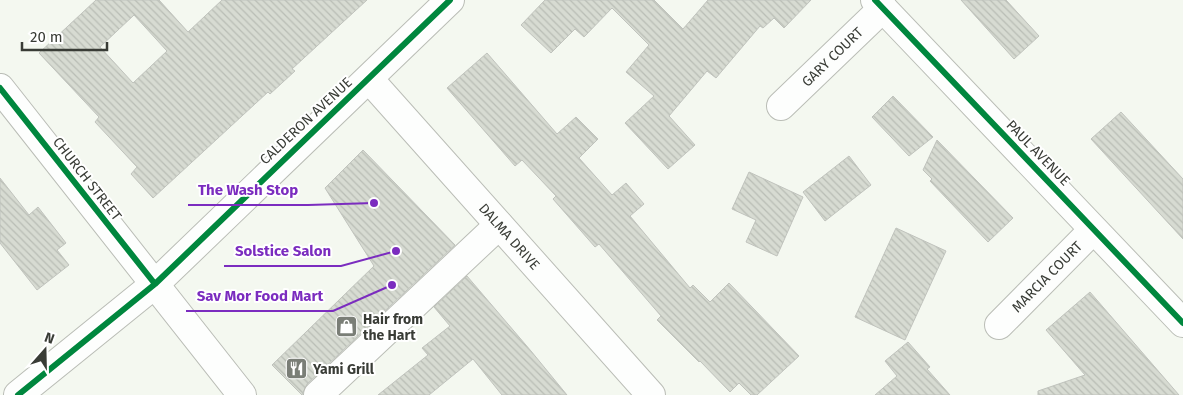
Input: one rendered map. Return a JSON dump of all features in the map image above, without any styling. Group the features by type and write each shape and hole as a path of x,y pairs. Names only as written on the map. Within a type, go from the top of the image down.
{"street":[{"name":"CALDERON AVENUE","path":"18,395 154,284 369,79 441,3"},
{"name":"GARY COURT","path":"781,106 879,4"},
{"name":"PAUL AVENUE","path":"879,4 1183,323"},
{"name":"DALMA DRIVE","path":"369,79 651,395"},
{"name":"CHURCH STREET","path":"0,88 242,395"},
{"path":"318,395 499,225"},
{"name":"MARCIA COURT","path":"999,325 1094,230"}],"building":[{"path":"96,0 159,0 188,32 222,0 367,0 292,69 295,71 270,94 268,92 153,198 131,174 137,167 95,122 99,117 39,53","holes":["134,15 167,51 133,83 100,47"]},
{"path":"545,0 654,0 683,29 708,0 811,0 784,28 774,18 763,28 760,26 716,78 707,71 669,116 695,145 668,169 625,123 654,96 626,72 649,45 612,8 584,37 575,29 551,53 521,25"},
{"path":"961,0 1006,0 1039,36 1014,59"},
{"path":"487,53 557,134 576,117 598,139 579,158 612,195 626,183 644,204 630,216 690,288 693,285 710,302 729,283 799,356 757,395 751,395 739,383 730,392 699,362 657,320 661,316 599,244 595,247 553,199 556,196 522,160 515,166 447,88"},
{"path":"893,96 933,137 909,156 872,117"},
{"path":"1121,112 1183,179 1183,239 1091,139"},
{"path":"937,140 1013,218 988,242 930,181 932,179 923,170"},
{"path":"363,150 455,245 307,384 302,395 272,365 374,266 325,188"},
{"path":"849,156 871,185 825,221 803,192"},
{"path":"749,172 803,197 777,256 746,242 756,220 732,209"},
{"path":"0,178 29,215 38,207 66,243 57,250 69,265 37,290 0,243"},
{"path":"896,228 946,251 905,340 855,317"},
{"path":"467,276 567,395 502,395 473,359 429,395 378,395 428,355 422,348 450,326 434,307"},
{"path":"1090,292 1179,395 1038,395 1038,391 1085,375 1046,330"},
{"path":"908,342 930,367 927,369 950,395 875,395 897,376 885,361"}],"cycle path":[{"path":"18,395 155,284 450,0"},
{"path":"875,0 1183,323"},
{"path":"0,88 155,284"}],"place":[{"name":"The Wash Stop","path":"374,203"},
{"name":"Solstice Salon","path":"396,251"},
{"name":"Sav Mor Food Mart","path":"392,285"},
{"name":"Hair from the Hart","path":"347,327"},
{"name":"Yami Grill","path":"297,369"}]}
